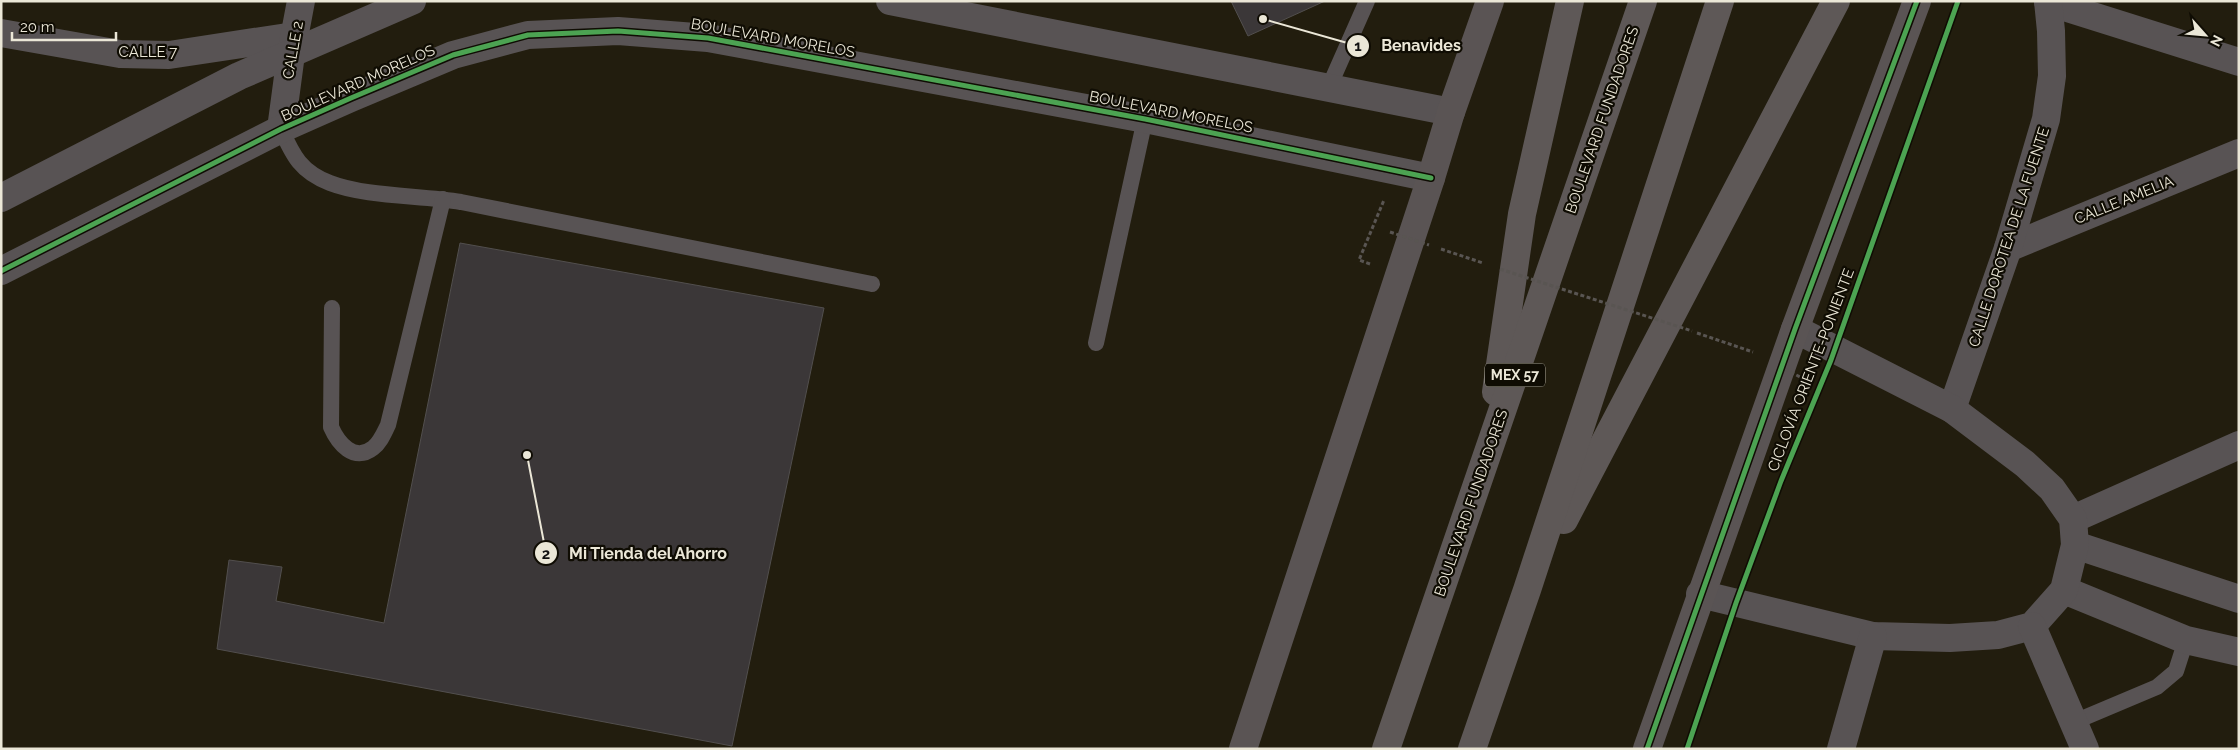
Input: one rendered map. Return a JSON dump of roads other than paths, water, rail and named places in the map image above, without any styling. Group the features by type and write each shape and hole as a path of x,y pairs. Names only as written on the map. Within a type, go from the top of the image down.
{"highway":[{"path":"1486,462 1522,214 1570,1"},
{"name":"BOULEVARD FUNDADORES","path":"1386,749 1643,1"},
{"path":"1472,749 1527,590 1720,1"},
{"path":"1527,590 1836,1"}],"main road":[{"path":"1243,749 1451,112 1490,1"},
{"path":"1647,749 1700,594 1795,329 1917,1"}],"street":[{"name":"CALLE 2","path":"282,130 292,45 301,1"},
{"path":"1,198 239,76 292,45 412,1"},
{"path":"890,1 1451,112"},
{"path":"2048,2 2239,62"},
{"name":"CALLE DOROTEA DE LA FUENTE","path":"1952,409 2008,248 2046,119 2052,76 2048,2"},
{"name":"BOULEVARD MORELOS","path":"1,271 282,130 453,55 528,35 618,31 708,38 1146,119 1431,178"},
{"name":"CALLE 7","path":"1,33 120,54 169,55 292,45"},
{"name":"CALLE AMELIA","path":"2008,248 2239,153"},
{"path":"1700,594 1873,636 1950,638 1998,635 2032,626 2064,590 2074,532 2052,489 2025,464 1952,409 1836,348 1795,329"},
{"path":"2074,532 2239,445"},
{"path":"2074,532 2239,599"},
{"path":"2064,590 2186,640 2239,652"},
{"path":"2032,626 2086,749"},
{"path":"1841,749 1873,636"}],"lane":[{"path":"1329,88 1367,1"},
{"path":"1096,343 1146,119"},
{"path":"282,130 293,156 309,173 331,184 360,190 443,199 872,284"},
{"path":"332,308 331,428 336,441 344,449 354,453 365,452 373,448 388,425 443,199"},
{"path":"2074,722 2157,687 2176,670 2186,640"}],"place":[{"name":"Benavides","path":"1263,19"},
{"name":"Mi Tienda del Ahorro","path":"527,455"}]}
